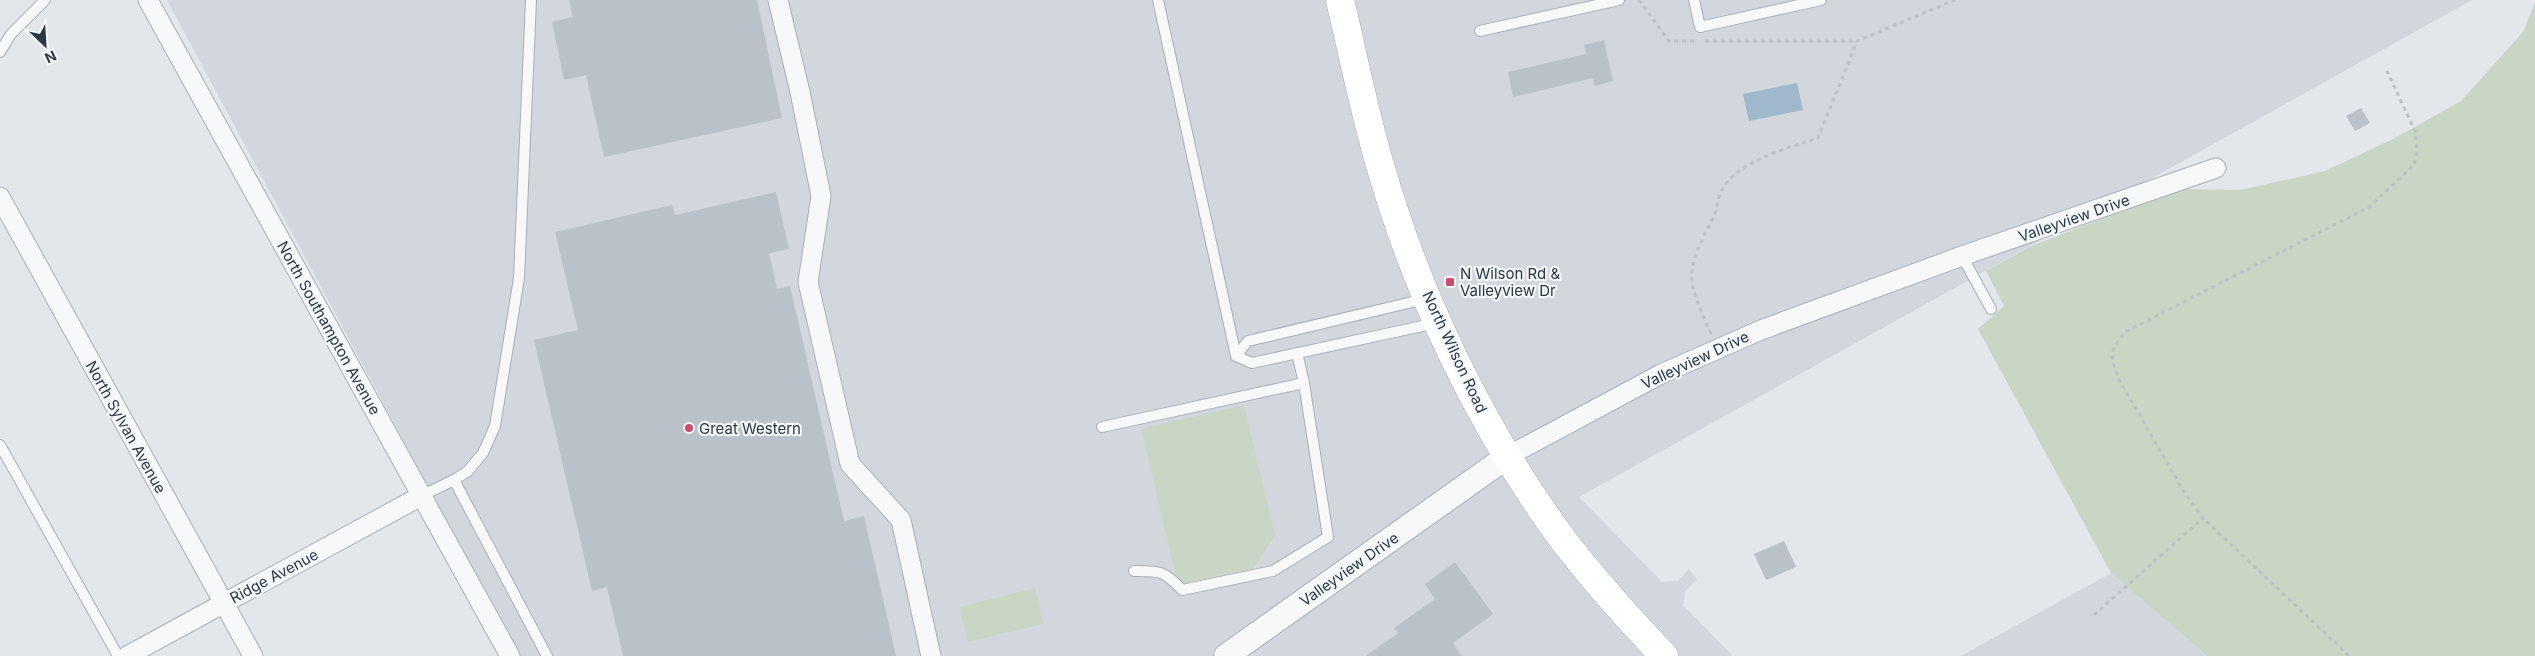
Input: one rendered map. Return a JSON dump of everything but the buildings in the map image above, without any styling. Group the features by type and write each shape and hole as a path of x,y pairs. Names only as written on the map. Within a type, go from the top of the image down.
{"main road":[{"name":"North Wilson Road","path":"1340,0 1380,165 1401,229 1428,298 1463,375 1508,456 1563,539 1629,620 1664,656"}],"street":[{"name":"North Southampton Avenue","path":"148,0 510,656"},
{"path":"778,0 800,92 821,196 808,282 850,464 901,520 931,656"},
{"name":"Valleyview Drive","path":"1226,656 1508,456 1661,374 1717,348 1962,256 2216,168"},
{"name":"North Sylvan Avenue","path":"0,197 252,656"},
{"name":"Ridge Avenue","path":"127,656 421,496"}],"lane":[{"path":"0,52 11,34 45,0"},
{"path":"421,496 468,471 483,453 495,426 519,278 530,0"},
{"path":"1158,0 1236,356"},
{"path":"1480,31 1619,0"},
{"path":"1694,0 1700,27 1820,0"},
{"path":"1962,256 1991,309"},
{"path":"1236,356 1248,341 1428,298"},
{"path":"1236,356 1252,363 1439,322"},
{"path":"1134,571 1160,571 1170,576 1182,590 1273,571 1328,537 1304,383 1297,353"},
{"path":"1102,427 1304,383"},
{"path":"0,445 118,656"},
{"path":"454,480 547,656"}],"path":[{"path":"1640,0 1669,41 1857,41 1955,0"},
{"path":"1717,348 1695,298 1690,276 1695,254 1715,215 1721,192 1733,178 1762,156 1818,138 1857,41"},
{"path":"2349,656 2203,518 2184,492 2118,378 2111,359 2115,343 2126,331 2369,207 2414,165 2417,151 2415,131 2387,71"},
{"path":"2094,615 2203,518"}],"shaded area":[{"path":"167,0 2472,0 1579,497 1662,582 1677,581 1689,569 1697,580 1685,591 1683,605 1733,656 519,656"},
{"path":"2111,573 2207,656 1961,656"}],"green space":[{"path":"2535,2 2535,656 2207,656 2111,573 1978,329 2004,306 1986,271 2029,247 2179,189 2240,190 2325,171 2393,139 2461,101 2523,32"},
{"path":"1244,405 1275,536 1253,569 1183,583 1176,576 1141,429"},
{"path":"1035,588 1043,624 968,642 959,607"}],"water":[{"path":"1797,83 1803,110 1749,121 1743,94"}],"place":[{"name":"N Wilson Rd & Valleyview Dr","path":"1450,282"},
{"name":"Great Western","path":"689,428"}]}
